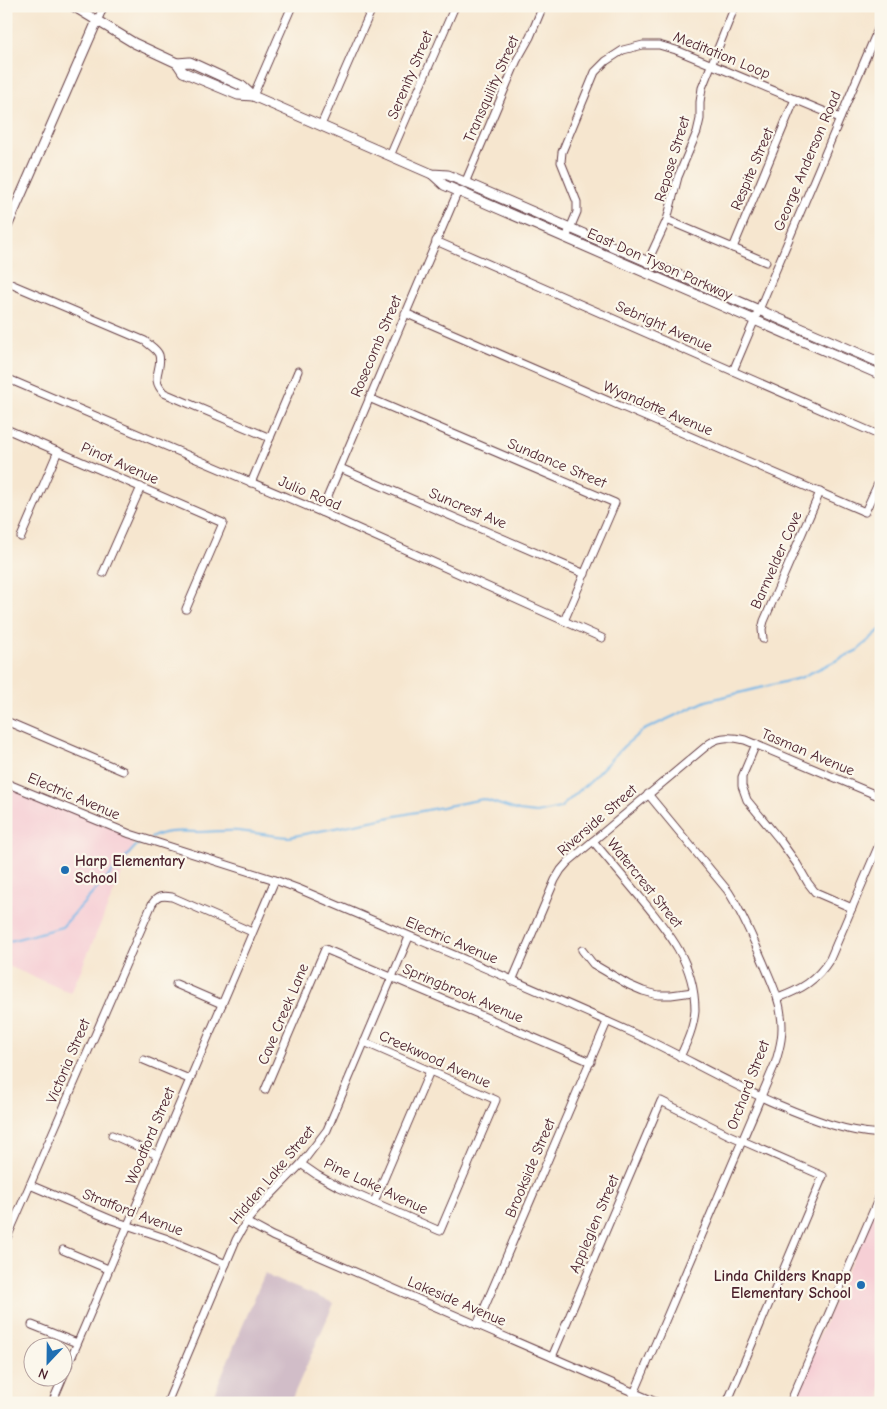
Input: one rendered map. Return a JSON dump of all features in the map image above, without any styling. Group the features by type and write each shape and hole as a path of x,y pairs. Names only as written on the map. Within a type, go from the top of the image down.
{"main road":[{"name":"East Don Tyson Parkway","path":"73,6 129,41 177,63 190,62 242,86 253,96 432,174 444,185 881,375"},
{"path":"6,229 97,21"},
{"name":"East Don Tyson Parkway","path":"432,174 448,175 881,364"}],"street":[{"path":"97,21 104,6"},
{"path":"253,96 292,6"},
{"path":"321,126 372,6"},
{"name":"Serenity Street","path":"390,156 455,6"},
{"name":"Transquility Street","path":"465,183 517,60 530,37 543,6"},
{"name":"Repose Street","path":"648,263 667,220 678,177 697,132 702,88 735,6"},
{"name":"George Anderson Road","path":"733,370 881,22"},
{"name":"Meditation Loop","path":"566,238 577,212 577,202 561,162 562,152 595,72 606,61 623,50 643,45 659,45 676,50 840,118"},
{"name":"Respite Street","path":"733,248 795,100"},
{"name":"Rosecomb Street","path":"321,512 458,191"},
{"path":"667,220 766,262"},
{"name":"Sebright Avenue","path":"436,242 881,436"},
{"path":"6,282 144,341 155,349 159,355 156,379 159,388 164,393 270,438"},
{"name":"Wyandotte Avenue","path":"405,314 866,512 881,477"},
{"path":"251,483 298,371"},
{"name":"Julio Road","path":"6,378 321,512 602,638"},
{"name":"Sundance Street","path":"369,398 615,503 564,621"},
{"name":"Pinot Avenue","path":"6,429 223,523 186,609"},
{"path":"20,537 58,451"},
{"name":"Suncrest Ave","path":"340,468 585,574"},
{"path":"103,573 141,487"},
{"name":"Barnvelder Cove","path":"764,639 762,630 764,621 820,492"},
{"path":"6,721 123,771"},
{"name":"Tasman Avenue","path":"724,737 734,737 756,744 881,797"},
{"name":"Riverside Street","path":"512,981 561,870 568,862 710,743 724,737"},
{"path":"756,744 742,777 742,786 747,800 779,838 808,883 816,892 852,908"},
{"name":"Electric Avenue","path":"6,783 130,834 300,889 635,1034 760,1097 804,1116 850,1130 881,1134"},
{"name":"Orchard Street","path":"630,1403 742,1141 779,1051 782,1034 782,1016 778,998 746,922 733,899 648,794"},
{"path":"778,998 799,990 823,970 830,958 881,840"},
{"name":"Watercrest Street","path":"593,841 663,924 684,958 691,977 695,1011 689,1037 680,1057"},
{"name":"Woodford Street","path":"52,1403 275,880"},
{"name":"Victoria Street","path":"6,1240 152,904 159,896 165,895 252,932"},
{"name":"Hidden Lake Street","path":"167,1403 236,1240 246,1222 301,1164 327,1130 409,937"},
{"name":"Springbrook Avenue","path":"325,949 591,1062"},
{"name":"Cave Creek Lane","path":"265,1090 325,949"},
{"path":"582,950 593,964 643,991 671,995 693,992"},
{"path":"176,984 222,1004"},
{"name":"Brookside Street","path":"477,1325 607,1022"},
{"name":"Creekwood Avenue","path":"364,1042 496,1100 440,1231"},
{"path":"144,1060 189,1079"},
{"path":"374,1202 430,1071"},
{"name":"Appleglen Street","path":"552,1357 661,1101 742,1141"},
{"path":"112,1135 157,1155"},
{"path":"727,1403 823,1176 742,1141"},
{"name":"Pine Lake Avenue","path":"301,1164 336,1186 440,1231"},
{"name":"Stratford Avenue","path":"30,1185 112,1220 166,1238 226,1264"},
{"path":"790,1403 881,1193"},
{"name":"Lakeside Avenue","path":"246,1222 272,1236 658,1403"},
{"path":"63,1250 108,1269"},
{"path":"32,1325 77,1344"}],"shaded area":[{"name":"Harp Elementary School","path":"6,783 130,834 134,845 71,993 6,965"},
{"name":"Linda Childers Knapp Elementary School","path":"881,1193 881,1403 790,1403"},
{"path":"265,1273 272,1278 334,1303 290,1403 210,1403"}],"waterway":[{"path":"151,838 169,832 230,831 289,837 483,799 519,811 536,813 560,808 642,731 706,701 800,678 858,650 881,629"},
{"path":"6,942 62,927 136,846 145,841"}],"place":[{"name":"Harp Elementary School","path":"65,870"},
{"name":"Linda Childers Knapp Elementary School","path":"861,1285"}]}
